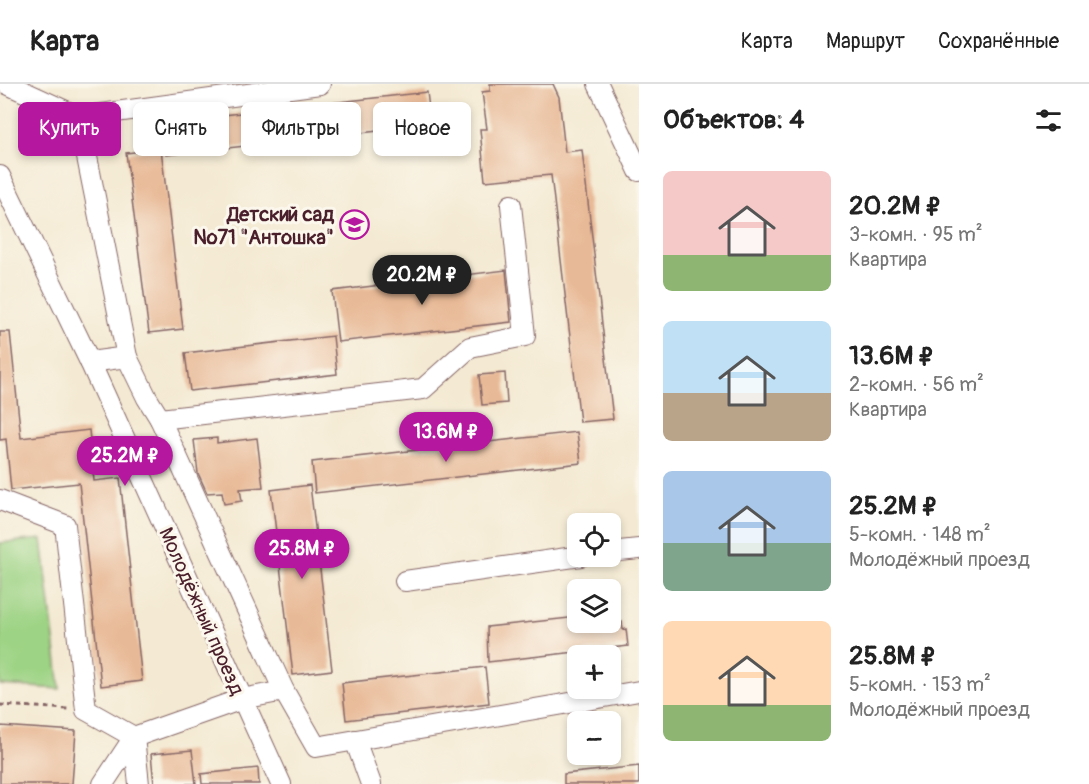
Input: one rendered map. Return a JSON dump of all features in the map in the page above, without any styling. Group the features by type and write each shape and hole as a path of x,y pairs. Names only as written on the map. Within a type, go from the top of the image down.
{"street":[{"path":"7,84 47,102"},
{"path":"121,111 320,84"},
{"path":"598,84 639,171"},
{"path":"88,156 127,357 160,419 284,691 316,747 639,691"},
{"name":"Молодёжный проезд","path":"0,176 90,362 281,784"},
{"path":"160,419 423,389 470,347 525,336 511,205"},
{"path":"90,362 127,357"},
{"path":"0,500 66,525 86,710 134,737"},
{"path":"621,551 639,549"},
{"path":"405,580 567,558"},
{"path":"103,784 134,737 242,699 284,691"},
{"path":"134,737 139,784"},
{"path":"355,740 371,784"}],"path":[{"path":"0,705 86,710"}],"green space":[{"path":"42,539 60,689 0,685 0,543"}],"building":[{"path":"490,84 553,84 559,97 565,152 582,150 613,419 580,422 551,175 485,181 480,129 487,129 482,92 490,91"},
{"path":"427,92 428,102 373,102 373,132 361,133 361,102 339,102"},
{"path":"241,113 241,147 229,148 229,114"},
{"path":"133,152 133,156 162,156 183,329 149,333 126,153"},
{"path":"506,270 511,322 338,342 332,291"},
{"path":"0,332 10,332 21,438 89,430 94,481 120,478 142,681 101,686 79,483 11,490 6,439 0,440"},
{"path":"333,336 337,374 190,391 185,353"},
{"path":"505,373 507,403 482,405 479,375"},
{"path":"577,432 581,463 315,493 312,462"},
{"path":"217,438 217,443 257,438 263,487 240,489 242,501 224,504 222,492 207,493 198,473 194,440"},
{"path":"310,485 332,670 293,675 271,490"},
{"path":"567,618 567,633 621,633 622,622 623,630 626,629 628,646 567,645 567,653 488,662 487,627"},
{"path":"485,667 489,703 346,720 342,683"},
{"path":"0,726 76,731 72,784 0,784"},
{"path":"192,750 196,784 154,784 151,754"},
{"path":"639,766 639,784 564,784 564,774"},
{"path":"258,768 259,784 202,784 201,774"}],"place":[{"name":"Детский сад №71 \"Антошка\"","path":"355,225"}]}
